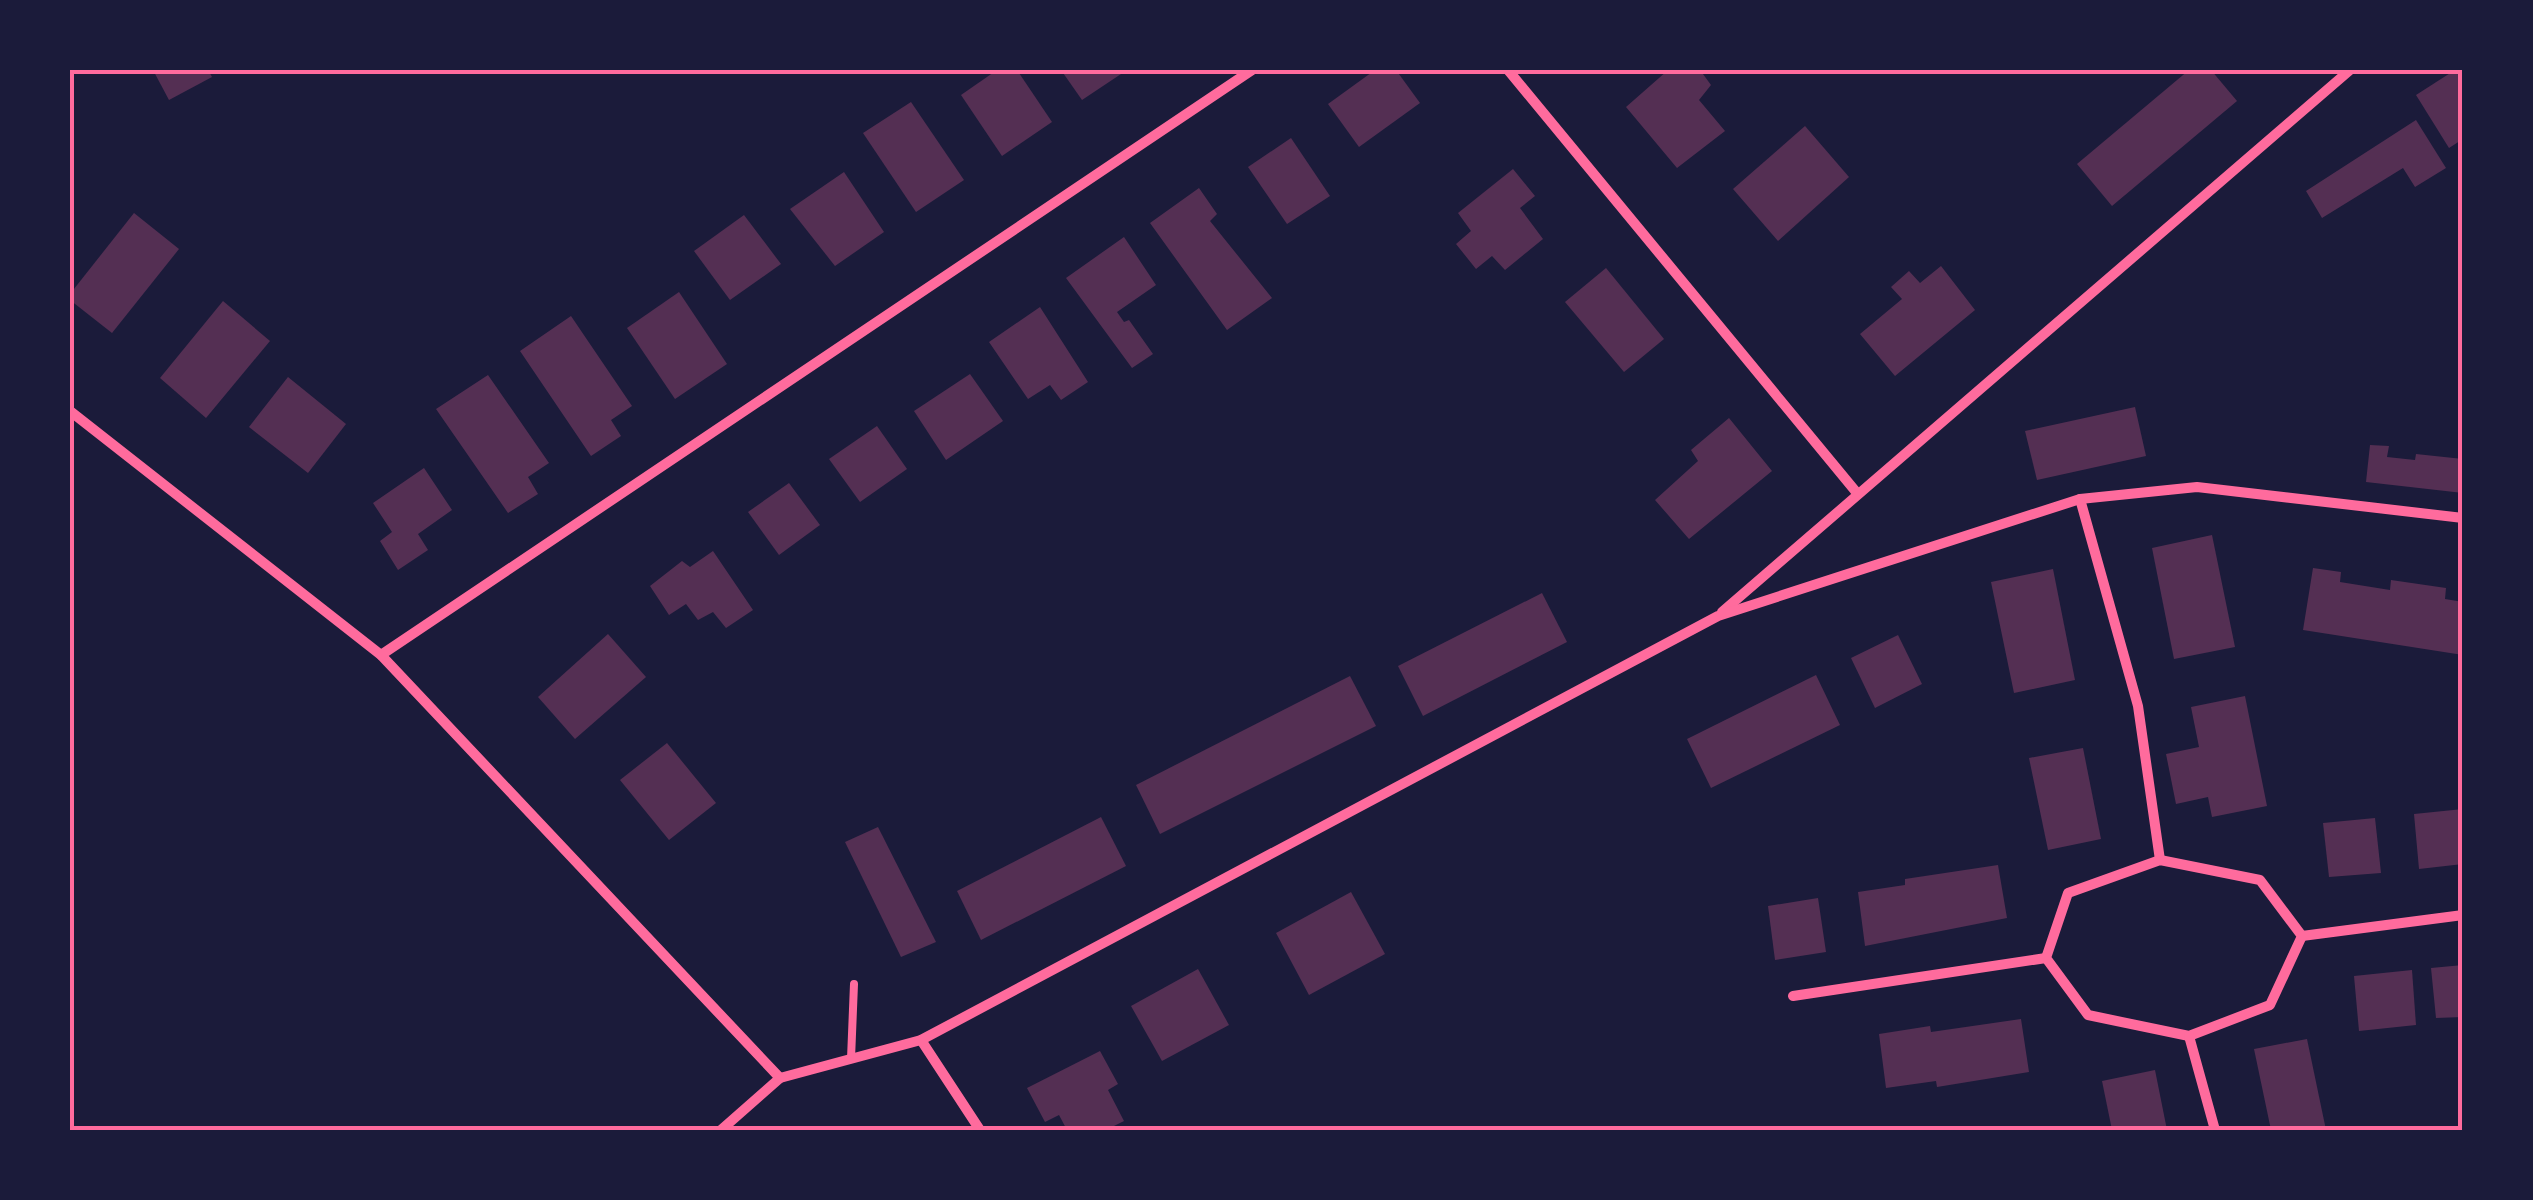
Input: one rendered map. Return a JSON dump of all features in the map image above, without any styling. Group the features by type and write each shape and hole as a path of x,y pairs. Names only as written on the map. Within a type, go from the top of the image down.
{"street":[{"path":"381,655 1252,70"},
{"path":"1508,70 1857,493"},
{"path":"1718,616 2350,70"},
{"path":"70,410 381,655 780,1078"},
{"path":"722,1130 780,1078 922,1040 1718,616 2080,499 2197,487 2463,518"},
{"path":"2080,499 2138,706 2160,860"},
{"path":"2046,958 2068,894 2160,860 2260,880 2302,936"},
{"path":"2302,936 2463,916"},
{"path":"2046,958 2088,1015 2189,1036 2270,1006 2302,936"},
{"path":"1792,996 2046,958"},
{"path":"2189,1036 2214,1130"},
{"path":"922,1040 980,1130"}],"lane":[{"path":"851,1059 854,984"}],"building":[{"path":"153,70 208,70 212,77 169,100"},
{"path":"997,70 1017,70 1052,122 1002,156 961,95"},
{"path":"1061,70 1127,70 1082,100"},
{"path":"1375,70 1396,70 1420,103 1359,147 1328,104"},
{"path":"1700,70 1711,85 1699,100 1725,131 1677,168 1626,107 1667,71"},
{"path":"2189,70 2211,70 2237,101 2112,206 2077,164"},
{"path":"2455,70 2463,70 2463,139 2449,148 2416,95"},
{"path":"911,102 964,180 916,212 863,133"},
{"path":"2416,120 2446,168 2415,187 2403,168 2322,218 2306,191"},
{"path":"1805,126 1849,177 1778,241 1733,189"},
{"path":"1291,138 1330,196 1287,224 1248,167"},
{"path":"1513,169 1535,196 1520,208 1543,239 1505,270 1492,256 1476,269 1456,244 1471,231 1458,213"},
{"path":"844,172 884,232 835,266 790,209"},
{"path":"1199,188 1217,214 1210,221 1272,298 1227,330 1150,223"},
{"path":"134,213 179,249 112,333 70,300 70,294"},
{"path":"744,215 781,264 730,300 694,251"},
{"path":"1124,237 1156,285 1117,312 1124,322 1129,320 1153,354 1132,368 1066,278"},
{"path":"1941,266 1975,310 1895,376 1860,334 1902,299 1891,287 1909,271 1920,283"},
{"path":"1606,268 1664,339 1624,372 1565,302"},
{"path":"679,292 727,364 675,399 627,328"},
{"path":"223,301 270,341 206,418 160,378"},
{"path":"1040,307 1088,382 1061,400 1050,385 1028,399 989,342"},
{"path":"571,316 632,406 611,420 621,436 591,456 520,351"},
{"path":"970,374 1003,421 946,460 914,411"},
{"path":"488,375 549,463 528,477 538,494 508,513 436,409"},
{"path":"288,377 346,424 308,473 249,427"},
{"path":"2135,407 2146,456 2037,480 2025,431"},
{"path":"1729,418 1772,471 1689,539 1655,500 1698,461 1691,450"},
{"path":"877,426 907,469 860,502 829,459"},
{"path":"2370,445 2389,446 2387,457 2415,460 2416,454 2463,459 2463,493 2366,482"},
{"path":"424,468 452,510 418,534 428,550 398,570 380,541 392,532 373,503"},
{"path":"789,483 820,525 779,555 748,512"},
{"path":"2212,535 2235,647 2174,659 2152,548"},
{"path":"713,551 753,610 726,628 713,612 698,620 686,604 669,615 650,586 682,561 690,567"},
{"path":"2313,568 2341,572 2340,582 2390,590 2391,580 2446,588 2445,599 2463,602 2463,655 2303,630"},
{"path":"2053,569 2075,680 2014,693 1991,582"},
{"path":"1542,593 1567,642 1423,716 1398,666"},
{"path":"608,634 646,677 575,739 538,697"},
{"path":"1898,635 1922,684 1875,708 1851,658"},
{"path":"1816,675 1840,725 1711,788 1687,739"},
{"path":"1350,676 1376,726 1160,834 1136,785"},
{"path":"2245,696 2267,806 2212,817 2208,797 2176,804 2166,754 2199,747 2191,707"},
{"path":"667,743 716,803 669,840 620,780"},
{"path":"2083,748 2101,839 2048,850 2029,758"},
{"path":"2463,809 2463,864 2419,869 2414,814"},
{"path":"1101,817 1126,866 981,940 957,891"},
{"path":"2375,818 2381,873 2329,877 2323,823"},
{"path":"878,827 936,942 901,957 845,842"},
{"path":"1998,865 2007,918 1865,946 1858,892 1905,885 1905,879"},
{"path":"1351,892 1385,954 1309,995 1276,933"},
{"path":"1818,898 1826,952 1775,960 1768,906"},
{"path":"2463,965 2463,1017 2436,1018 2431,968"},
{"path":"1198,969 1229,1025 1162,1061 1131,1006"},
{"path":"2412,970 2416,1025 2359,1031 2354,976"},
{"path":"2021,1019 2029,1072 1937,1087 1936,1081 1886,1088 1879,1034 1930,1026 1931,1032"},
{"path":"2307,1039 2326,1130 2271,1130 2254,1049"},
{"path":"1100,1051 1118,1084 1108,1090 1124,1121 1106,1130 1067,1130 1059,1115 1045,1122 1027,1088"},
{"path":"2155,1070 2167,1130 2112,1130 2102,1081"}]}
